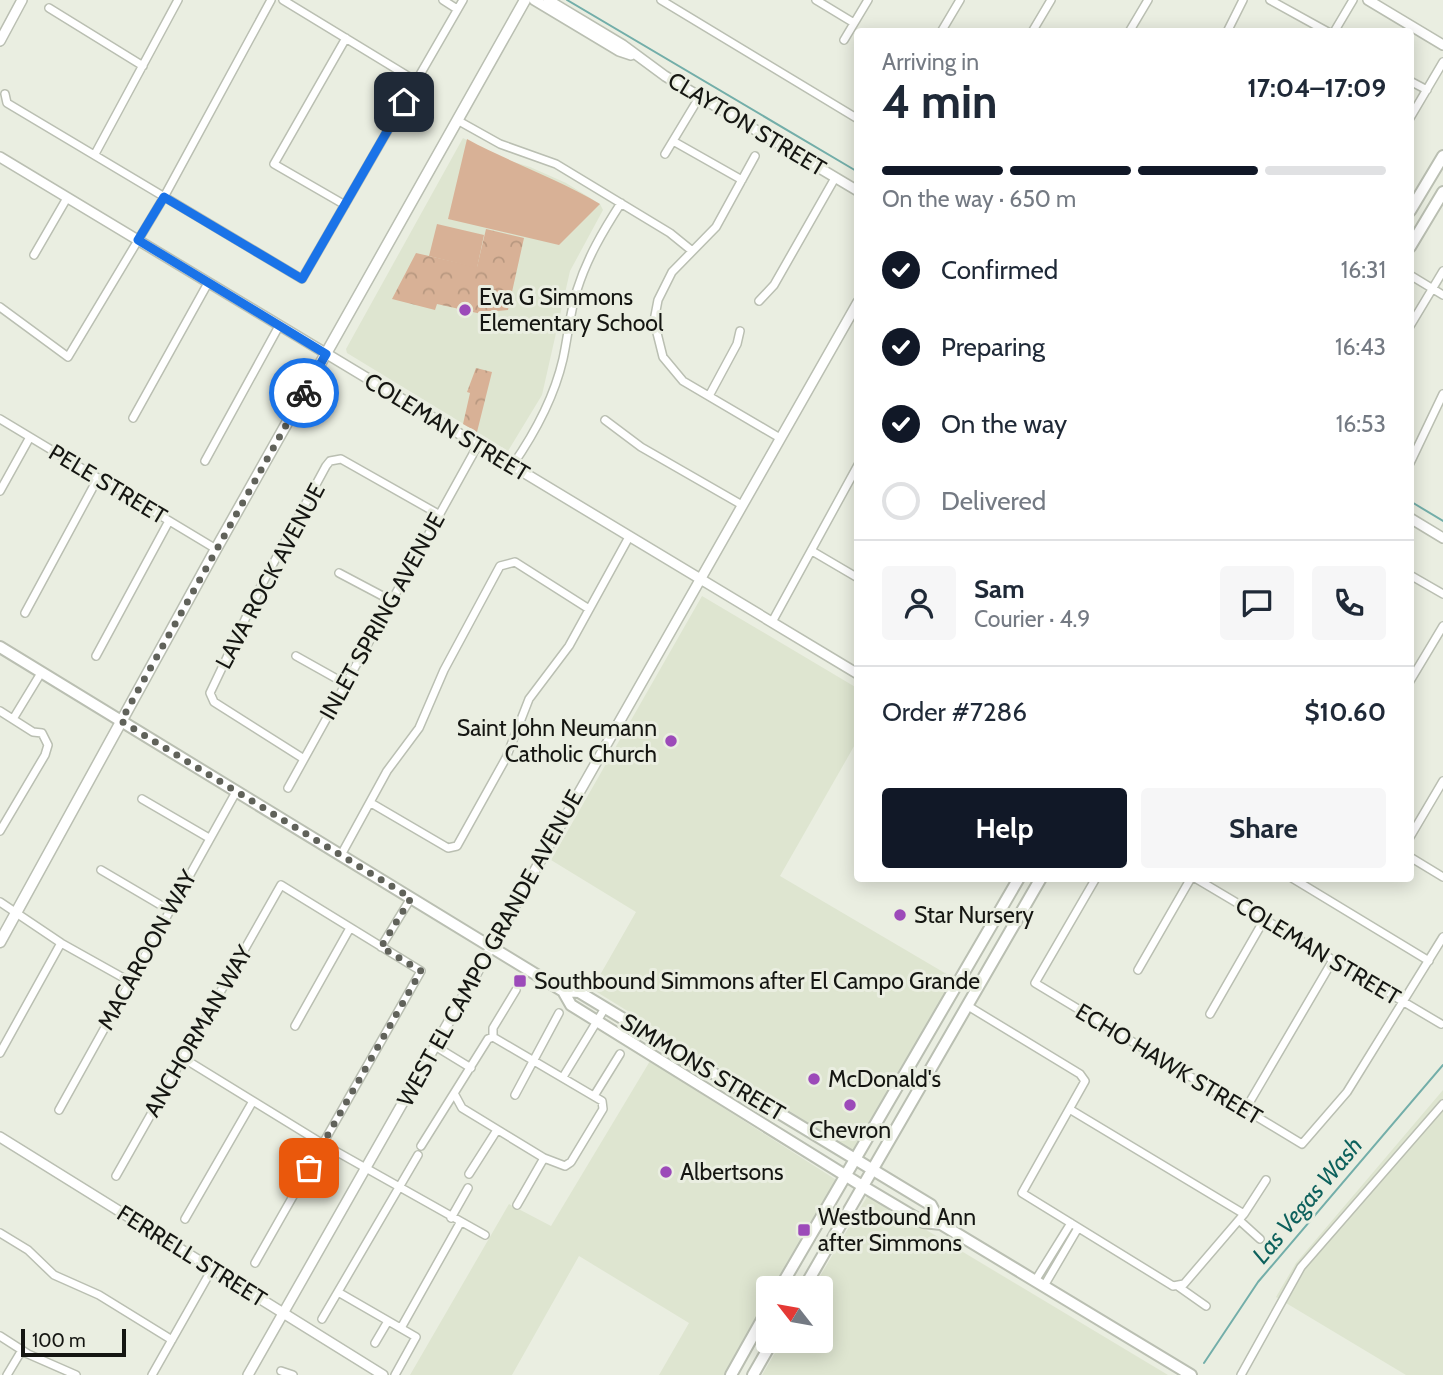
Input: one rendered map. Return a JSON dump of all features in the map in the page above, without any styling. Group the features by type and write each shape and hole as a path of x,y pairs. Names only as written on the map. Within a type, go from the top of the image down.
{"main road":[{"path":"0,942 216,550 525,0"},
{"path":"1414,204 1443,156"},
{"path":"1414,240 1443,192"},
{"name":"SIMMONS STREET","path":"0,647 562,991 571,1005 844,1176 923,1222 941,1224 1191,1375"},
{"path":"787,1276 1017,882"},
{"path":"811,1276 1039,882"},
{"name":"SIMMONS STREET","path":"562,991 579,992 932,1205 941,1224"},
{"path":"951,996 968,1006"},
{"path":"731,1375 756,1331"},
{"path":"744,1353 760,1362"},
{"path":"752,1375 765,1353"}],"street":[{"path":"0,41 3,29 22,0"},
{"path":"95,154 178,0"},
{"path":"1,310 68,357 164,197 271,0"},
{"path":"284,0 416,81"},
{"path":"443,0 457,9"},
{"path":"5,94 7,103 302,279 463,0"},
{"name":"CLAYTON STREET","path":"534,0 619,51 636,57"},
{"name":"CLAYTON STREET","path":"548,0 623,45 636,57 854,189"},
{"path":"661,0 854,117"},
{"path":"816,0 854,23"},
{"path":"844,40 868,0"},
{"path":"943,28 960,0"},
{"path":"1034,28 1051,0"},
{"path":"1131,28 1148,0"},
{"path":"1229,28 1243,0"},
{"path":"1270,0 1321,28"},
{"path":"1336,28 1353,0"},
{"path":"1368,0 1443,45"},
{"path":"49,8 143,66"},
{"path":"345,205 274,164 346,38"},
{"path":"1414,111 1443,62"},
{"path":"1414,83 1427,90"},
{"path":"664,155 700,96"},
{"path":"457,120 500,144 556,164 670,233 691,250"},
{"path":"673,141 742,180"},
{"path":"755,156 716,228 691,250 672,272 658,300 654,321 663,357 683,381 780,438"},
{"name":"COLEMAN STREET","path":"0,157 854,672"},
{"path":"759,301 774,285 835,178"},
{"path":"34,255 67,198"},
{"path":"512,466 535,431 551,398 564,357 570,317 583,270 621,203"},
{"path":"1414,320 1443,271"},
{"path":"1414,277 1443,295"},
{"path":"134,418 208,283"},
{"name":"WEST EL CAMPO GRANDE AVENUE","path":"248,1375 854,309"},
{"path":"205,461 279,326"},
{"path":"709,396 737,344 740,331"},
{"path":"1414,455 1443,394"},
{"name":"PELE STREET","path":"0,419 216,550"},
{"path":"605,420 650,453 742,505"},
{"path":"0,491 30,437"},
{"name":"INLET SPRING AVENUE","path":"288,788 478,445"},
{"name":"LAVA ROCK AVENUE","path":"304,759 210,698 211,687 261,586 326,466 335,459 345,461 440,515"},
{"path":"772,622 854,472"},
{"path":"25,613 99,478"},
{"path":"1414,520 1443,538"},
{"path":"96,656 169,521"},
{"path":"371,803 448,848 459,842 506,758 530,699 569,646 629,537"},
{"path":"812,551 854,576"},
{"path":"341,856 387,771 419,728 444,670 500,566 515,562 589,609"},
{"path":"339,573 392,601"},
{"path":"1414,577 1443,594"},
{"path":"1414,674 1443,626"},
{"path":"296,656 346,684"},
{"path":"13,719 41,673"},
{"path":"0,711 33,732 42,733 48,745 45,755 0,831"},
{"path":"1414,829 1443,781"},
{"name":"MACAROON WAY","path":"59,1110 236,792"},
{"path":"142,799 209,838"},
{"path":"1414,859 1443,877"},
{"path":"101,870 169,910"},
{"name":"ECHO HAWK STREET","path":"1094,882 1035,983 1302,1144 1347,1092 1405,1003"},
{"path":"1138,970 1191,882"},
{"name":"COLEMAN STREET","path":"1200,882 1441,1024"},
{"path":"1300,882 1429,961"},
{"name":"ANCHORMAN WAY","path":"116,1176 281,885 350,928"},
{"path":"381,947 411,898"},
{"path":"0,902 61,943 129,981"},
{"path":"1210,1014 1265,920"},
{"path":"255,1263 421,971 350,928 295,1026"},
{"path":"1405,1003 1443,937"},
{"path":"0,1053 61,943"},
{"path":"1245,1110 1332,960"},
{"path":"493,1037 493,1028 516,990"},
{"path":"968,1006 1080,1074 1084,1081 1071,1110 1022,1193 1206,1306"},
{"path":"563,1077 605,1008"},
{"path":"515,1095 559,1013"},
{"path":"455,1095 462,1108 544,1158 565,1166 571,1162 604,1105 563,1077 493,1037"},
{"path":"421,1146 488,1039 493,1037"},
{"path":"435,1046 471,1068"},
{"path":"594,1096 620,1054"},
{"path":"183,1058 365,1169 451,1219 485,1235"},
{"path":"185,1219 253,1101"},
{"path":"1241,1375 1301,1267 1443,1104"},
{"path":"1071,1110 1241,1217 1260,1238"},
{"path":"469,1174 497,1130"},
{"name":"FERRELL STREET","path":"0,1137 383,1375"},
{"path":"322,1319 418,1155"},
{"path":"517,1205 544,1158"},
{"path":"1179,1287 1241,1217 1266,1180"},
{"path":"451,1219 468,1188"},
{"path":"401,1328 460,1223"},
{"path":"1039,1283 1070,1223"},
{"path":"1039,1283 1078,1228"},
{"path":"0,1233 28,1250 54,1275 99,1295 172,1340"},
{"path":"152,1375 212,1269"},
{"path":"338,1293 416,1337 395,1375"},
{"path":"375,1343 388,1321"},
{"path":"0,1336 22,1350 76,1375"},
{"path":"7,1375 22,1350"},
{"path":"281,1371 293,1375"}],"shaded area":[{"name":"Eva G Simmons Elementary School","path":"463,138 504,159 566,183 600,204 603,210 570,271 542,395 508,451 347,353 346,349"},
{"path":"702,596 854,686 854,746 780,876 955,979 854,1151 592,989 636,912 551,860"},
{"path":"650,1061 838,1181 783,1276 756,1276 756,1322 725,1375 659,1375 689,1323 579,1256 512,1375 410,1375 509,1204 551,1226"},
{"path":"1443,1090 1443,1375 1406,1375 1276,1297 1296,1263"},
{"path":"868,1195 1168,1375 762,1375 775,1353 833,1353 833,1276 820,1276"}],"green space":[{"path":"467,139 600,204 559,245 448,219"},
{"path":"437,224 484,235 477,268 429,256"},
{"path":"486,229 524,238 508,310 487,312 486,315 437,304 435,310 392,299 416,253 477,267"},
{"path":"476,368 492,372 477,432 463,424 470,393 467,392"}],"waterway":[{"path":"567,0 854,170"},
{"path":"1414,503 1443,521"},
{"name":"Las Vegas Wash","path":"1204,1363 1258,1282 1443,1065"}],"way so far":[{"path":"304,393 121,721 411,898 381,947 421,971 309,1168"}],"place":[{"name":"Eva G Simmons Elementary School","path":"465,310"},
{"name":"Saint John Neumann Catholic Church","path":"671,741"},
{"name":"Star Nursery","path":"900,915"},
{"name":"Southbound Simmons after El Campo Grande","path":"520,981"},
{"name":"McDonald's","path":"814,1079"},
{"name":"Chevron","path":"850,1105"},
{"name":"Albertsons","path":"666,1172"},
{"name":"Westbound Ann after Simmons","path":"804,1230"}],"route":[{"path":"304,393 326,354 138,240 164,197 302,279 404,102"}]}
